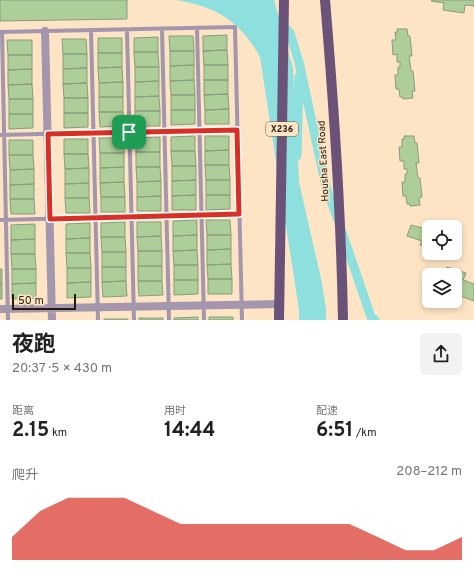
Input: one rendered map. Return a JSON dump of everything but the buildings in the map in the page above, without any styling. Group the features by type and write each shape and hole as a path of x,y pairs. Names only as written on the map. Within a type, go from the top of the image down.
{"main road":[{"name":"X236","path":"279,320 284,0"},
{"name":"Housha East Road","path":"325,0 334,112 342,268 343,320"}],"street":[{"path":"45,31 52,320"},
{"path":"4,309 280,304"}],"lane":[{"path":"8,320 4,309 6,220 2,135 1,32 235,27 242,320"},
{"path":"197,28 204,320"},
{"path":"162,29 169,320"},
{"path":"91,30 98,320"},
{"path":"127,30 134,320"},
{"path":"2,135 237,130"},
{"path":"0,220 239,214"}],"water":[{"path":"176,0 274,0 293,68 299,182 322,283 326,320 299,320 299,310 260,57 244,34 226,18 204,7"}],"waterway":[{"path":"280,23 290,33 299,62 326,187 338,220"},
{"path":"297,156 299,77"},
{"path":"342,232 371,317 375,320"}],"route":[{"path":"237,130 239,214 50,219 48,134 129,132 237,130"}]}
